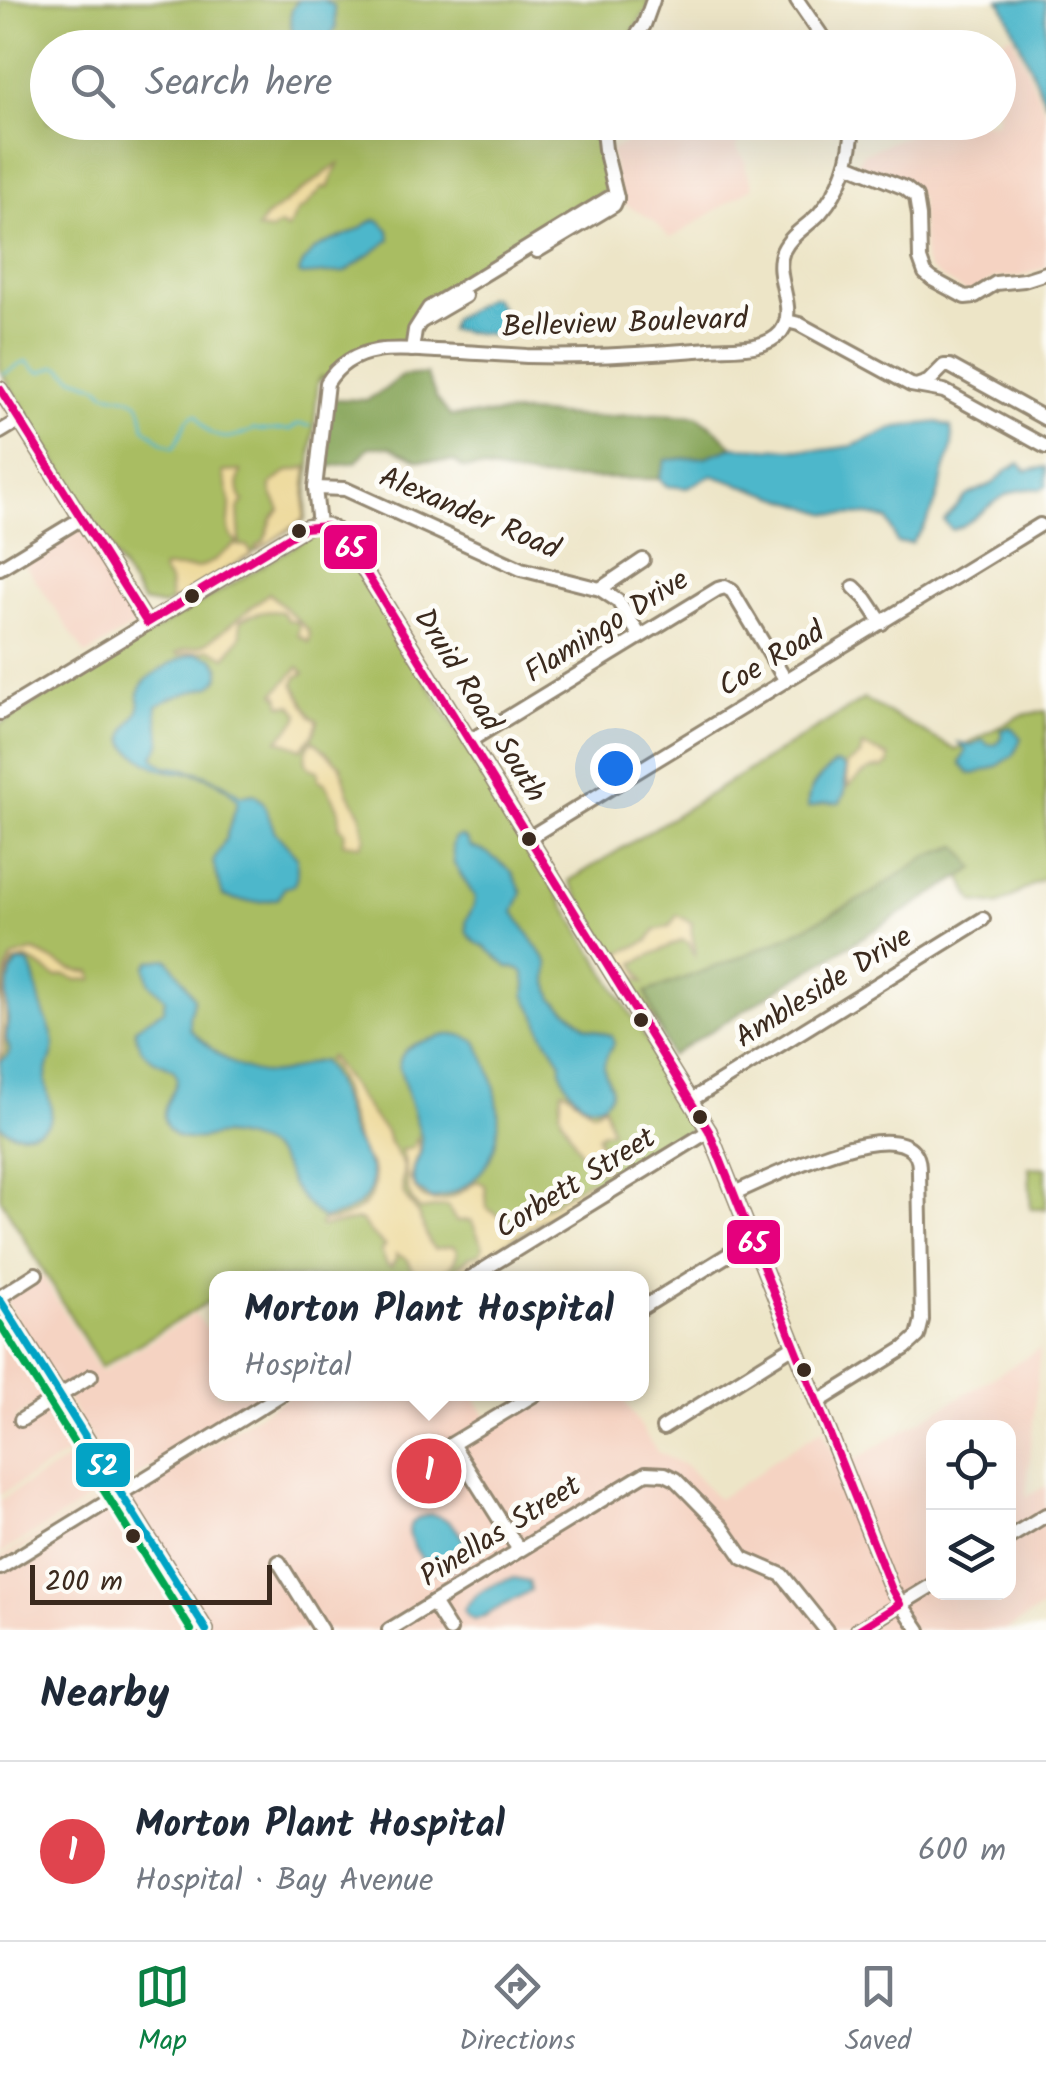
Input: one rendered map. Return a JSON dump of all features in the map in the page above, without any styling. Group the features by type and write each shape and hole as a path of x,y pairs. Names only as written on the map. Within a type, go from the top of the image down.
{"street":[{"path":"641,30 653,0"},
{"path":"797,0 818,30"},
{"name":"Belleview Boulevard","path":"412,350 415,330 429,308 608,198 617,198 604,140"},
{"name":"Belleview Boulevard","path":"319,525 315,488 327,383 356,356 412,350 573,357 760,345 780,334 787,321 780,278 784,249 834,193 848,165 851,140"},
{"path":"848,165 906,188 916,197 920,259 932,279 965,297 976,296 996,282 1046,273"},
{"path":"787,321 911,385 944,391 1046,447"},
{"path":"911,385 928,382 944,366 956,368 1046,419"},
{"path":"938,373 938,384 944,391"},
{"path":"0,389 147,623"},
{"path":"0,432 20,420"},
{"name":"Alexander Road","path":"315,488 345,489 521,569 600,589"},
{"path":"0,568 82,518"},
{"path":"0,712 304,528 319,525"},
{"name":"Druid Road South","path":"319,525 335,528 344,537 709,1131 885,1571 900,1604 919,1630"},
{"name":"Coe Road","path":"530,837 1040,525"},
{"path":"640,636 618,601 600,589 643,560"},
{"name":"Flamingo Drive","path":"471,740 725,587 732,591 786,681"},
{"path":"854,587 882,622"},
{"name":"Ambleside Drive","path":"691,1100 983,919"},
{"name":"Corbett Street","path":"481,1271 709,1131"},
{"path":"734,1193 860,1144 902,1144 916,1155 922,1320 918,1336 818,1402"},
{"path":"649,1304 752,1240"},
{"path":"36,1274 0,1298 206,1630"},
{"path":"663,1428 794,1346"},
{"path":"20,1420 91,1376"},
{"path":"0,1568 270,1401"},
{"path":"520,1401 452,1444 520,1550"},
{"name":"Pinellas Street","path":"389,1630 639,1476 654,1473 676,1479 721,1526 743,1558 782,1575 826,1630"},
{"path":"1016,1533 1046,1515"},
{"path":"279,1562 322,1630"},
{"path":"858,1630 926,1589"},
{"path":"433,1603 450,1630"}],"shaded area":[{"path":"1016,44 1046,113 1046,267 1023,276 995,278 965,292 929,270 924,258 920,197 858,164 862,154 895,140 1016,140"},
{"path":"630,140 738,140 736,147 746,162 753,187 669,237 654,221 621,202 610,151"},
{"path":"80,525 138,623 86,655 22,560"},
{"path":"42,1276 98,1369 103,1371 195,1314 209,1331 209,1401 255,1401 210,1425 121,1486 5,1300"},
{"path":"0,1308 54,1394 15,1418 19,1425 59,1402 114,1491 0,1563 0,1558 107,1493 108,1488 79,1447 0,1495"},
{"path":"1040,1349 1026,1496 1046,1486 1046,1605 1007,1630 0,1630 0,1574 281,1401 477,1401 493,1425 532,1401 624,1401 657,1452 686,1466 718,1499 823,1429 840,1469"},
{"path":"81,1451 105,1490 0,1554 0,1500"}],"green space":[{"path":"0,0 649,0 634,30 30,30 30,140 602,140 609,189 432,301 408,345 376,346 318,381 305,520 164,606 143,602 0,371"},
{"path":"426,374 450,416 697,416 733,447 705,457 666,460 659,479 535,478 462,468 456,462 418,460 390,447 369,447 356,462 322,468 330,399 367,400 402,376"},
{"path":"320,531 339,539 699,1125 461,1271 209,1271 209,1304 101,1367 0,1198 0,724"},
{"path":"864,699 956,750 1022,715 1046,711 1046,877 998,905 974,902 958,873 672,1051 569,881"},
{"path":"958,846 975,868 670,1056 646,992 784,938 872,893 926,857"},
{"path":"1029,1167 1046,1168 1046,1209 1031,1209"}],"sand":[{"path":"339,163 328,188 323,187 298,211 287,229 280,225 271,231 257,229 265,218"},
{"path":"307,467 304,519 257,551 280,510 271,484 287,472"},
{"path":"241,471 238,487 244,502 238,509 237,542 229,530 230,504 223,472"},
{"path":"234,545 247,546 252,554 171,603 163,568 198,568"},
{"path":"269,593 308,630 309,642 298,635 299,623 288,620 282,612 266,612 240,621 241,636 226,657 210,649 176,653 206,643"},
{"path":"299,667 304,673 294,684 311,716 318,721 302,749 278,740 299,714 292,705 281,705 275,693"},
{"path":"313,740 341,766 348,792 360,812 365,837 361,845 343,843 345,832 339,826 336,804 325,783 318,780 318,771 306,763 307,749"},
{"path":"862,746 889,756 889,764 864,773 848,787 846,765 860,756"},
{"path":"677,915 692,923 695,956 689,943 682,940 634,963 644,982 625,975 613,956 648,941 656,930 670,926"},
{"path":"34,951 68,968 91,972 93,979 56,977 25,959 13,963 5,986 5,1052 0,1058 1,1006 7,969 13,958"},
{"path":"330,1057 386,1131 404,1166 404,1195 418,1214 430,1244 434,1249 453,1246 457,1251 448,1269 414,1271 408,1260 396,1254 391,1267 387,1265 381,1251 385,1246 362,1221 321,1227 321,1222 342,1218 361,1207 373,1191 374,1180 339,1080 327,1060"},
{"path":"562,1090 593,1112 604,1105 611,1130 598,1136 609,1171 590,1170 562,1118"},
{"path":"417,1137 419,1152 410,1177 423,1197 439,1201 477,1181 485,1185 487,1208 505,1219 524,1219 589,1180 599,1185 461,1271 452,1271 479,1254 483,1247 471,1220 456,1221 447,1206 420,1210 414,1203 407,1188 401,1150 412,1148"}],"water":[{"path":"299,0 323,0 334,6 334,30 292,30 290,17"},
{"path":"999,0 1046,0 1046,104 1016,30"},
{"path":"374,220 389,230 390,240 345,272 299,273 317,248"},
{"path":"489,297 500,307 509,337 449,330 452,320"},
{"path":"938,422 951,427 952,448 932,512 912,543 897,543 888,520 880,517 826,513 711,475 687,488 667,486 659,479 666,460 705,457 733,447 824,450 852,446 897,427"},
{"path":"1020,463 1026,471 1046,467 1046,486 1002,497 952,530 944,521 966,496 994,483"},
{"path":"196,653 213,658 220,674 211,686 157,706 161,737 153,756 164,766 203,774 240,796 254,794 263,802 275,832 297,857 294,885 284,888 279,898 251,902 223,896 213,862 238,801 234,796 206,777 157,767 135,754 125,742 125,732 138,712 142,685 163,668"},
{"path":"1011,727 1021,738 1014,755 996,767 974,774 960,763 966,751 959,743 971,746 983,740 988,745 997,744 1002,738 1001,730"},
{"path":"834,764 845,768 845,792 840,803 808,808 812,789"},
{"path":"459,836 512,872 522,892 514,912 548,963 547,979 553,999 587,1027 612,1036 614,1044 604,1066 611,1092 603,1103 586,1104 565,1081 561,1062 525,995 524,973 508,967 467,933 466,921 475,897 454,864 452,846"},
{"path":"167,959 194,998 190,1029 220,1055 244,1068 269,1073 322,1061 337,1087 352,1134 370,1169 370,1189 359,1204 323,1219 299,1195 279,1159 268,1148 236,1137 189,1139 171,1132 164,1114 177,1077 173,1070 145,1053 135,1028 163,1010 165,999 149,982 146,967 150,961"},
{"path":"18,962 29,963 32,969 54,1046 46,1079 50,1120 39,1130 20,1134 0,1125 0,1062 10,1050 6,1039 6,996"},
{"path":"447,1035 476,1041 495,1088 497,1136 478,1175 459,1190 432,1199 417,1189 413,1181 421,1136 399,1066 409,1047"},
{"path":"430,1514 455,1527 469,1552 446,1571 437,1572 427,1566 409,1531 419,1518"},
{"path":"514,1578 529,1581 531,1590 474,1620 465,1614 464,1609 480,1593"}],"waterway":[{"path":"4,374 26,361 42,372 56,366 62,368 105,393 138,403 144,427 173,448 186,423 197,415 211,433 223,437 254,429 310,426"}],"transit line":[{"name":"65","path":"0,389 147,623 304,528 326,526 344,537 709,1131 900,1604 858,1630"},
{"name":"52","path":"0,1300 206,1630"},
{"path":"0,1324 191,1630"}],"place":[{"name":"Morton Plant Hospital","path":"429,1471"}]}
